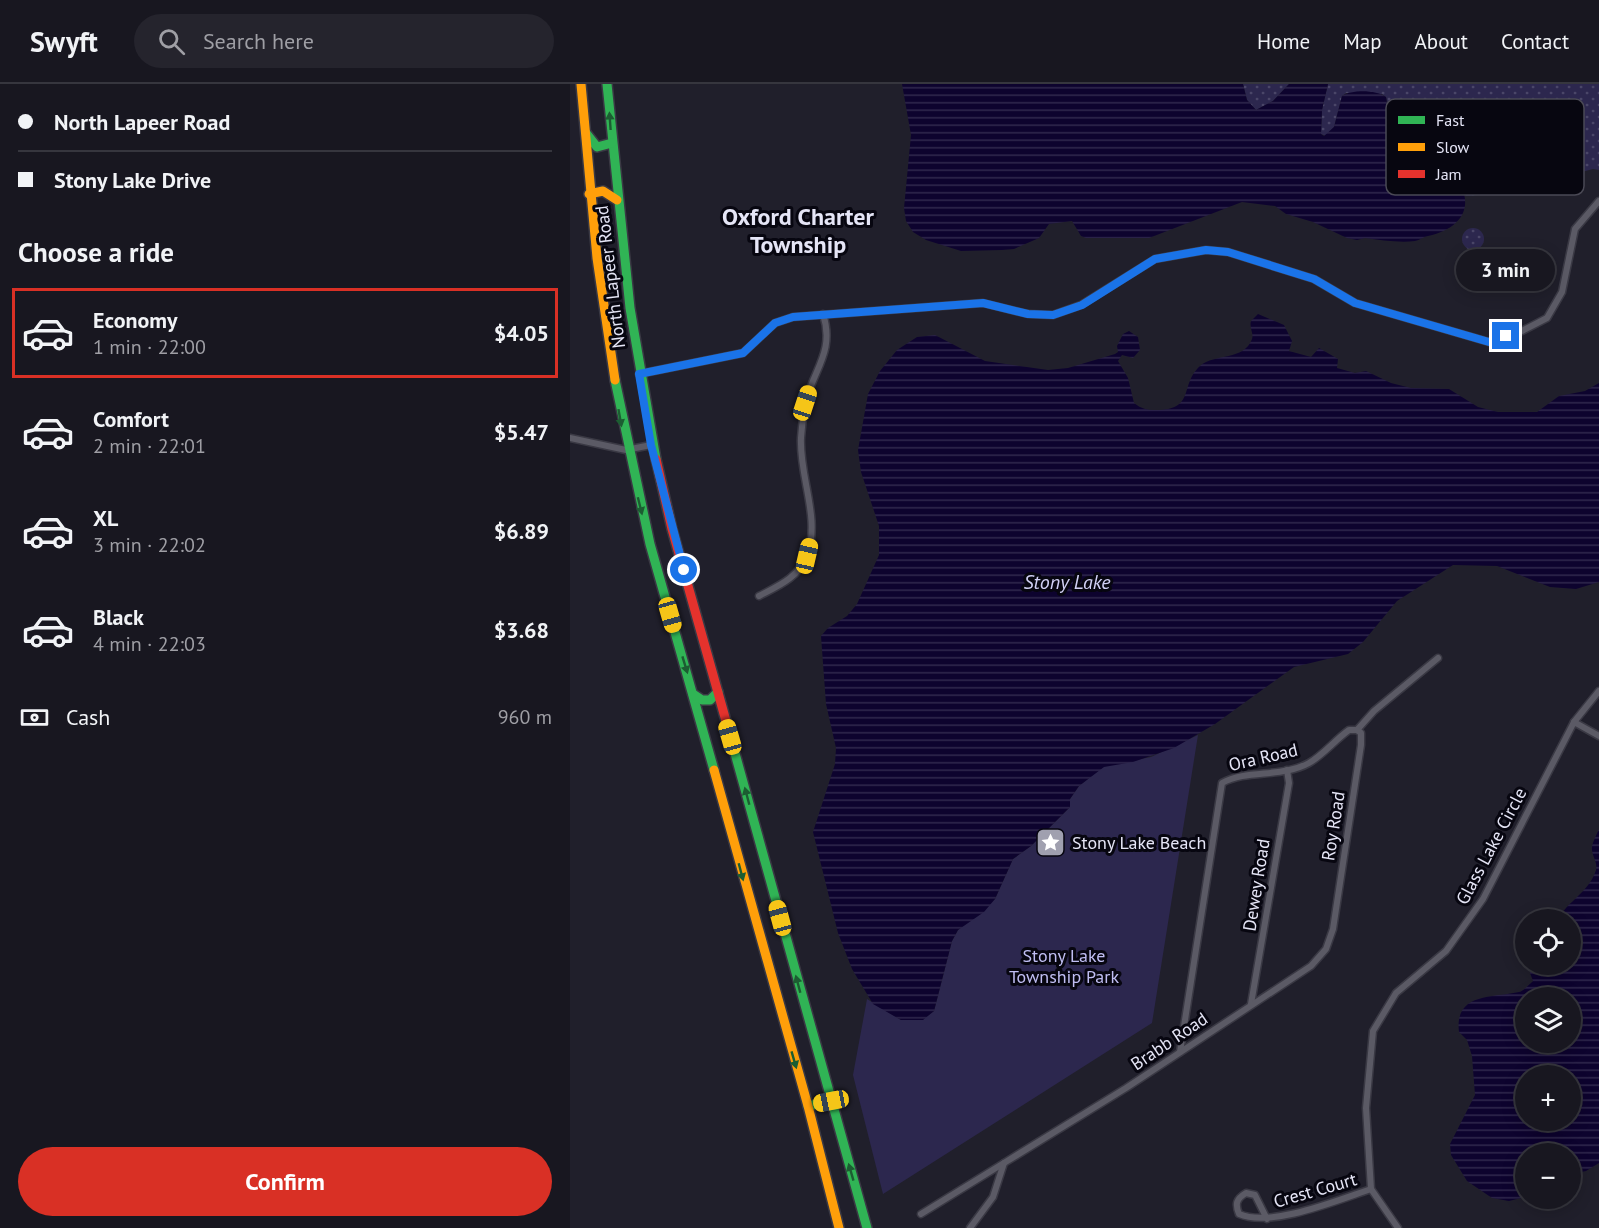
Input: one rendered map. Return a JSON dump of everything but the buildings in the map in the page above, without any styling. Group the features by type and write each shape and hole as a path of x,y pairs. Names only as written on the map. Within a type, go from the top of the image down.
{"main road":[{"name":"North Lapeer Road","path":"581,84 597,272 626,450 650,544 808,1106 839,1228"},
{"name":"North Lapeer Road","path":"607,84 617,200 639,374 651,445 867,1228"},
{"path":"584,128 589,139 597,147 612,143"},
{"path":"589,194 603,191 617,200"},
{"path":"693,694 702,700 710,700 718,692"},
{"path":"808,1106 831,1101"}],"street":[{"path":"639,374 743,353 775,323 793,317 983,303 1028,314 1053,315 1082,305 1155,259 1206,250 1228,252 1314,279 1355,303 1489,342 1522,331 1547,318 1562,292 1575,229 1599,201"},
{"path":"759,596 786,582 798,572 807,556 812,535 801,439 805,403 814,376 824,361 826,324 823,314"},
{"path":"570,438 626,450 651,445"},
{"name":"Ora Road","path":"1180,1052 1222,783 1229,779 1287,770 1309,763 1349,730 1357,730 1374,711 1438,658"},
{"name":"Glass Lake Circle","path":"1371,1189 1366,1108 1373,1031 1396,993 1446,951 1483,899 1574,722 1599,691"},
{"path":"1574,722 1599,736"},
{"name":"Roy Road","path":"1333,929 1361,746 1361,732 1357,730"},
{"name":"Dewey Road","path":"1251,1004 1287,795 1287,770"},
{"name":"Brabb Road","path":"921,1214 1180,1052 1311,966 1326,949 1333,929"},
{"path":"970,1228 993,1197 1004,1163"},
{"path":"1371,1189 1398,1228"},
{"name":"Crest Court","path":"1267,1219 1255,1195 1246,1193 1238,1200 1236,1206 1239,1214 1246,1219 1267,1219 1286,1218 1371,1189"}],"green space":[{"path":"1243,84 1289,84 1273,101 1256,110 1247,100"},
{"path":"1328,84 1599,84 1599,170 1584,171 1584,99 1387,99 1382,94 1346,93 1342,96 1334,127 1326,136 1321,134 1322,110"},
{"path":"1473,228 1483,235 1484,239 1477,249 1473,250 1463,243 1462,239 1469,229"},
{"name":"Stony Lake Township Park","path":"1198,735 1152,1023 883,1194 853,1075 867,999 901,1020 922,1020 934,1011 952,941 958,930 995,899 1013,859 1031,846 1070,807 1070,799 1079,786 1104,766 1151,757"}],"water":[{"path":"902,84 1243,84 1247,100 1256,110 1273,101 1289,84 1328,84 1322,110 1321,134 1324,136 1334,127 1342,96 1358,91 1377,93 1386,97 1386,195 1464,195 1464,212 1451,226 1417,241 1365,238 1357,240 1286,214 1275,206 1242,202 1149,238 1086,238 1081,236 1072,221 1049,224 1039,238 1014,249 961,251 926,240 913,232 906,221 904,208 911,135"},
{"name":"Stony Lake","path":"1258,314 1284,325 1292,341 1289,351 1311,357 1319,348 1338,359 1337,368 1355,373 1366,371 1391,383 1411,388 1449,389 1478,407 1498,412 1537,412 1559,396 1585,391 1599,383 1599,582 1576,589 1550,587 1497,566 1453,565 1397,601 1363,642 1348,654 1294,667 1215,724 1174,748 1133,762 1104,767 1079,786 1070,799 1070,807 1031,846 1013,859 995,899 984,912 958,930 952,941 934,1011 923,1020 901,1020 873,1004 852,969 838,933 813,832 835,764 836,748 826,704 821,636 828,628 847,616 857,604 879,555 879,526 861,472 858,450 868,394 880,371 897,350 917,337 935,335 985,361 1048,370 1068,368 1115,354 1118,352 1117,346 1123,334 1129,331 1138,337 1140,350 1133,358 1122,355 1118,361 1128,378 1134,403 1147,409 1169,409 1182,401 1194,373 1200,366 1213,359 1236,354 1248,346 1252,339 1251,321"},
{"path":"1599,829 1599,1163 1581,1172 1581,1143 1515,1143 1515,1200 1509,1201 1492,1198 1467,1181 1451,1155 1450,1144 1475,1095 1472,1056 1467,1040 1459,1032 1459,1019 1469,1003 1478,999 1515,993 1515,1053 1581,1053 1581,987 1526,987 1533,981 1531,975 1581,975 1581,909 1565,909 1593,878 1596,870 1592,853"}],"traffic: fast":[{"path":"607,84 630,308 656,459"},
{"path":"586,133 597,147 612,143"},
{"path":"615,380 650,544 714,770"},
{"path":"693,694 702,700 710,700 718,692"},
{"path":"726,721 867,1228"},
{"path":"808,1106 831,1101"}],"traffic: slow":[{"path":"581,84 597,258 615,380"},
{"path":"589,194 603,191 617,200"},
{"path":"714,770 808,1106 839,1228"}],"traffic: jam":[{"path":"656,459 672,529 726,721"}],"place":[{"name":"Stony Lake Beach","path":"1051,842"}],"district":[{"name":"Oxford Charter Township","path":"798,230"}],"route":[{"path":"684,570 651,445 639,374 743,353 775,323 793,317 983,303 1028,314 1053,315 1082,305 1155,259 1206,250 1228,252 1314,279 1355,303 1489,342 1506,336"}]}
